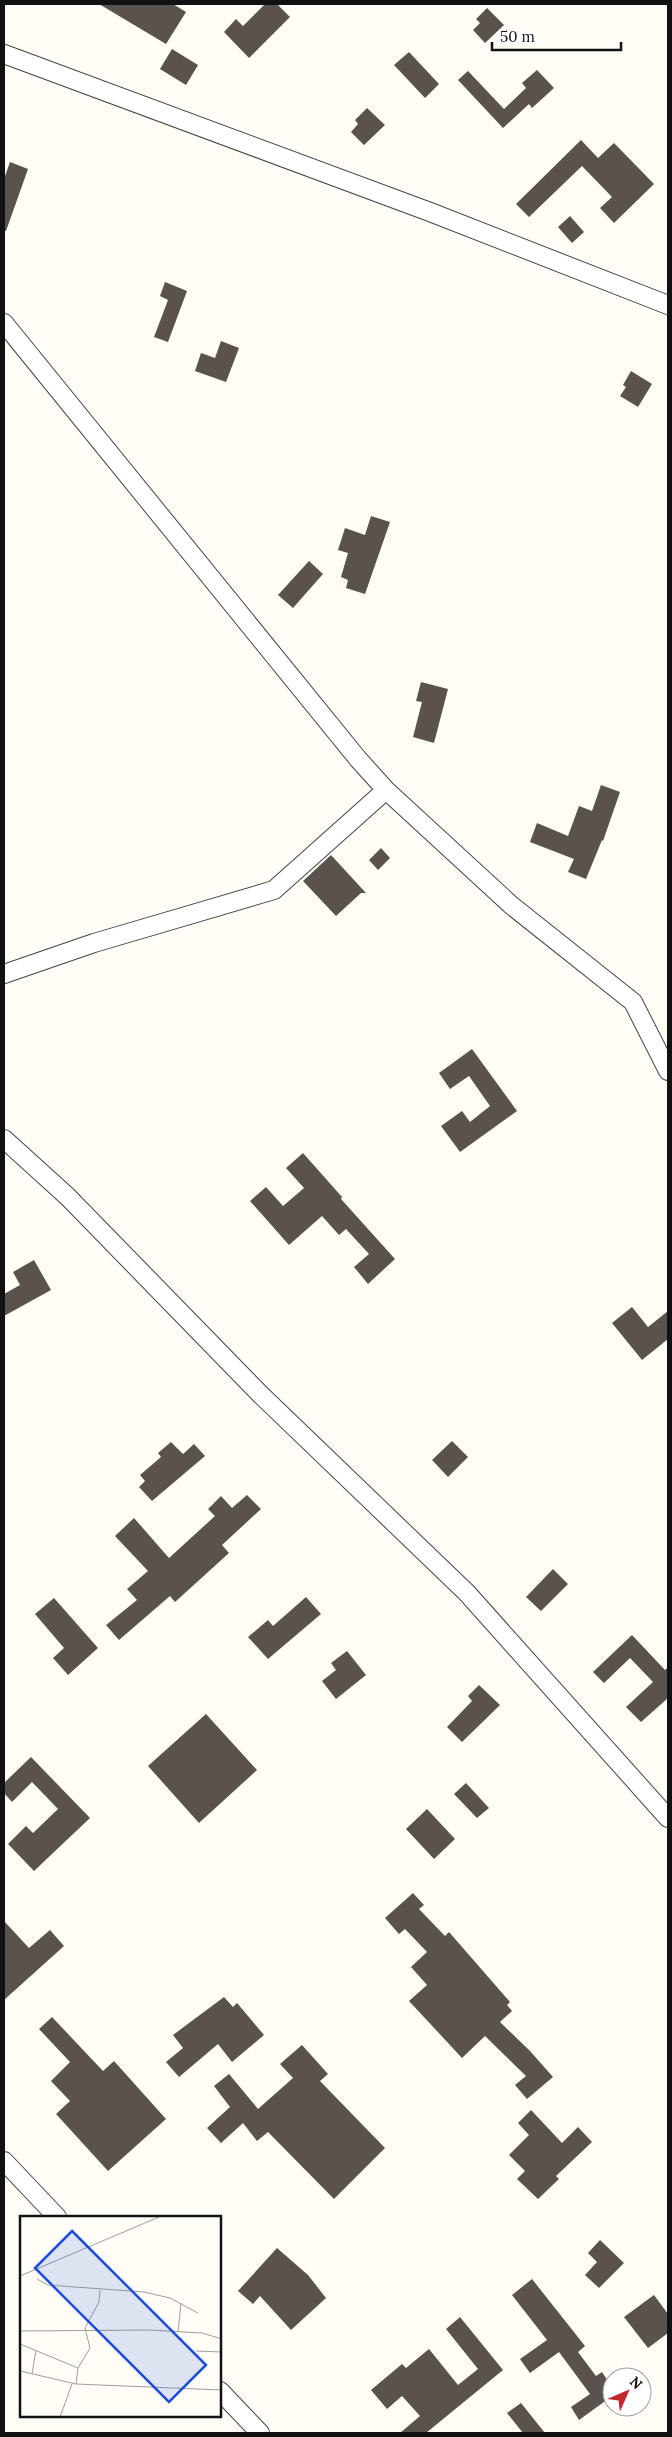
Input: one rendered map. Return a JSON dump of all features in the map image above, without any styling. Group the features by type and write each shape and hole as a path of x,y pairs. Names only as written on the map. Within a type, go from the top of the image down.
{"street":[{"path":"4,54 430,212 668,305"},
{"path":"4,323 358,759 386,790 511,905 633,1002 668,1071"},
{"path":"4,974 94,943 274,890 386,790"},
{"path":"4,1139 68,1197 260,1394 467,1593 668,1818"},
{"path":"4,2161 56,2216"},
{"path":"221,2392 260,2433"}],"building":[{"path":"99,4 173,4 186,12 166,44"},
{"path":"265,4 277,4 290,17 249,58 224,32 236,19 243,26"},
{"path":"487,8 504,25 485,43 473,30 480,23 476,19"},
{"path":"172,49 198,65 186,85 160,69"},
{"path":"409,52 439,84 425,98 394,65"},
{"path":"537,70 554,88 532,108 529,104 503,128 458,80 468,71 504,109 526,88 522,83"},
{"path":"367,108 385,125 364,145 351,132 358,124 355,120"},
{"path":"581,140 598,158 614,143 654,184 614,223 600,208 612,197 582,166 529,217 516,204"},
{"path":"10,162 28,169 6,231 4,231 4,179"},
{"path":"570,216 584,232 572,243 558,227"},
{"path":"165,282 187,291 168,342 154,337 168,300 160,296"},
{"path":"221,341 239,348 226,382 195,371 201,353 215,358"},
{"path":"631,371 652,384 638,407 620,396 626,387 623,385"},
{"path":"371,516 390,522 365,594 346,588 348,580 341,577 348,553 338,550 345,528 365,535"},
{"path":"309,561 323,574 293,608 278,595"},
{"path":"421,682 448,689 434,743 413,737 422,702 416,701"},
{"path":"601,785 620,792 603,841 586,879 568,872 574,859 530,842 537,823 568,836 579,806 592,811"},
{"path":"381,848 390,858 378,870 369,860"},
{"path":"331,855 366,893 361,893 336,916 303,881"},
{"path":"472,1049 517,1111 460,1152 441,1126 462,1111 470,1122 490,1106 469,1076 450,1089 439,1073"},
{"path":"303,1153 395,1259 368,1284 354,1267 369,1254 346,1229 339,1235 322,1216 289,1245 250,1201 266,1187 283,1206 304,1188 286,1168"},
{"path":"34,1260 51,1290 4,1316 4,1294 20,1285 13,1272"},
{"path":"632,1307 648,1327 668,1311 668,1339 642,1360 612,1323"},
{"path":"452,1441 468,1457 448,1477 432,1460"},
{"path":"171,1442 183,1454 194,1444 205,1456 152,1501 139,1487 145,1481 140,1475 161,1457 158,1453"},
{"path":"247,1495 261,1509 222,1545 229,1553 175,1602 170,1596 119,1640 106,1625 137,1600 127,1589 148,1571 115,1536 134,1518 169,1558 215,1516 208,1509 221,1496 232,1508"},
{"path":"553,1569 568,1584 541,1611 526,1597"},
{"path":"306,1597 321,1614 268,1659 248,1637 268,1620 273,1626"},
{"path":"54,1598 98,1648 68,1675 53,1658 64,1648 35,1614"},
{"path":"632,1635 665,1670 668,1667 668,1698 641,1722 626,1707 653,1682 630,1658 604,1683 593,1672"},
{"path":"347,1651 366,1675 336,1699 322,1681 336,1670 331,1663"},
{"path":"479,1685 500,1705 462,1742 447,1727 472,1701 468,1696"},
{"path":"206,1714 257,1770 199,1823 148,1766"},
{"path":"31,1757 90,1818 34,1871 8,1844 26,1826 33,1833 58,1809 32,1782 12,1802 4,1793 4,1783"},
{"path":"466,1783 489,1808 477,1818 454,1794"},
{"path":"427,1809 455,1839 434,1859 406,1829"},
{"path":"413,1893 424,1905 419,1909 445,1936 449,1932 510,2002 507,2005 512,2011 500,2022 553,2077 527,2099 515,2085 526,2076 485,2036 462,2058 409,2001 427,1985 411,1967 427,1952 405,1929 399,1934 385,1918"},
{"path":"4,1921 29,1948 50,1930 64,1946 4,2000"},
{"path":"224,1997 233,2007 237,2003 264,2035 232,2062 218,2044 179,2077 166,2062 183,2048 173,2035"},
{"path":"52,2017 103,2071 114,2061 166,2119 108,2171 56,2114 70,2101 51,2081 70,2062 39,2029"},
{"path":"302,2045 328,2074 320,2081 385,2148 334,2199 268,2132 257,2141 243,2123 221,2143 207,2128 230,2107 214,2086 229,2074 258,2109 293,2078 280,2064"},
{"path":"531,2110 562,2143 578,2127 592,2142 556,2176 559,2179 538,2199 517,2179 525,2171 509,2155 529,2135 518,2123"},
{"path":"600,2240 624,2263 599,2288 585,2275 597,2262 588,2253"},
{"path":"277,2248 308,2275 326,2298 291,2330 260,2296 253,2304 238,2291"},
{"path":"532,2279 585,2346 578,2352 596,2376 602,2372 602,2403 579,2420 571,2407 590,2394 559,2352 530,2373 520,2359 547,2340 512,2295"},
{"path":"654,2295 668,2314 668,2333 648,2348 624,2317"},
{"path":"460,2317 503,2370 426,2433 400,2433 420,2416 402,2396 387,2409 371,2390 402,2364 406,2368 429,2349 458,2385 478,2369 446,2329"},
{"path":"521,2403 545,2433 523,2433 507,2413"}]}
